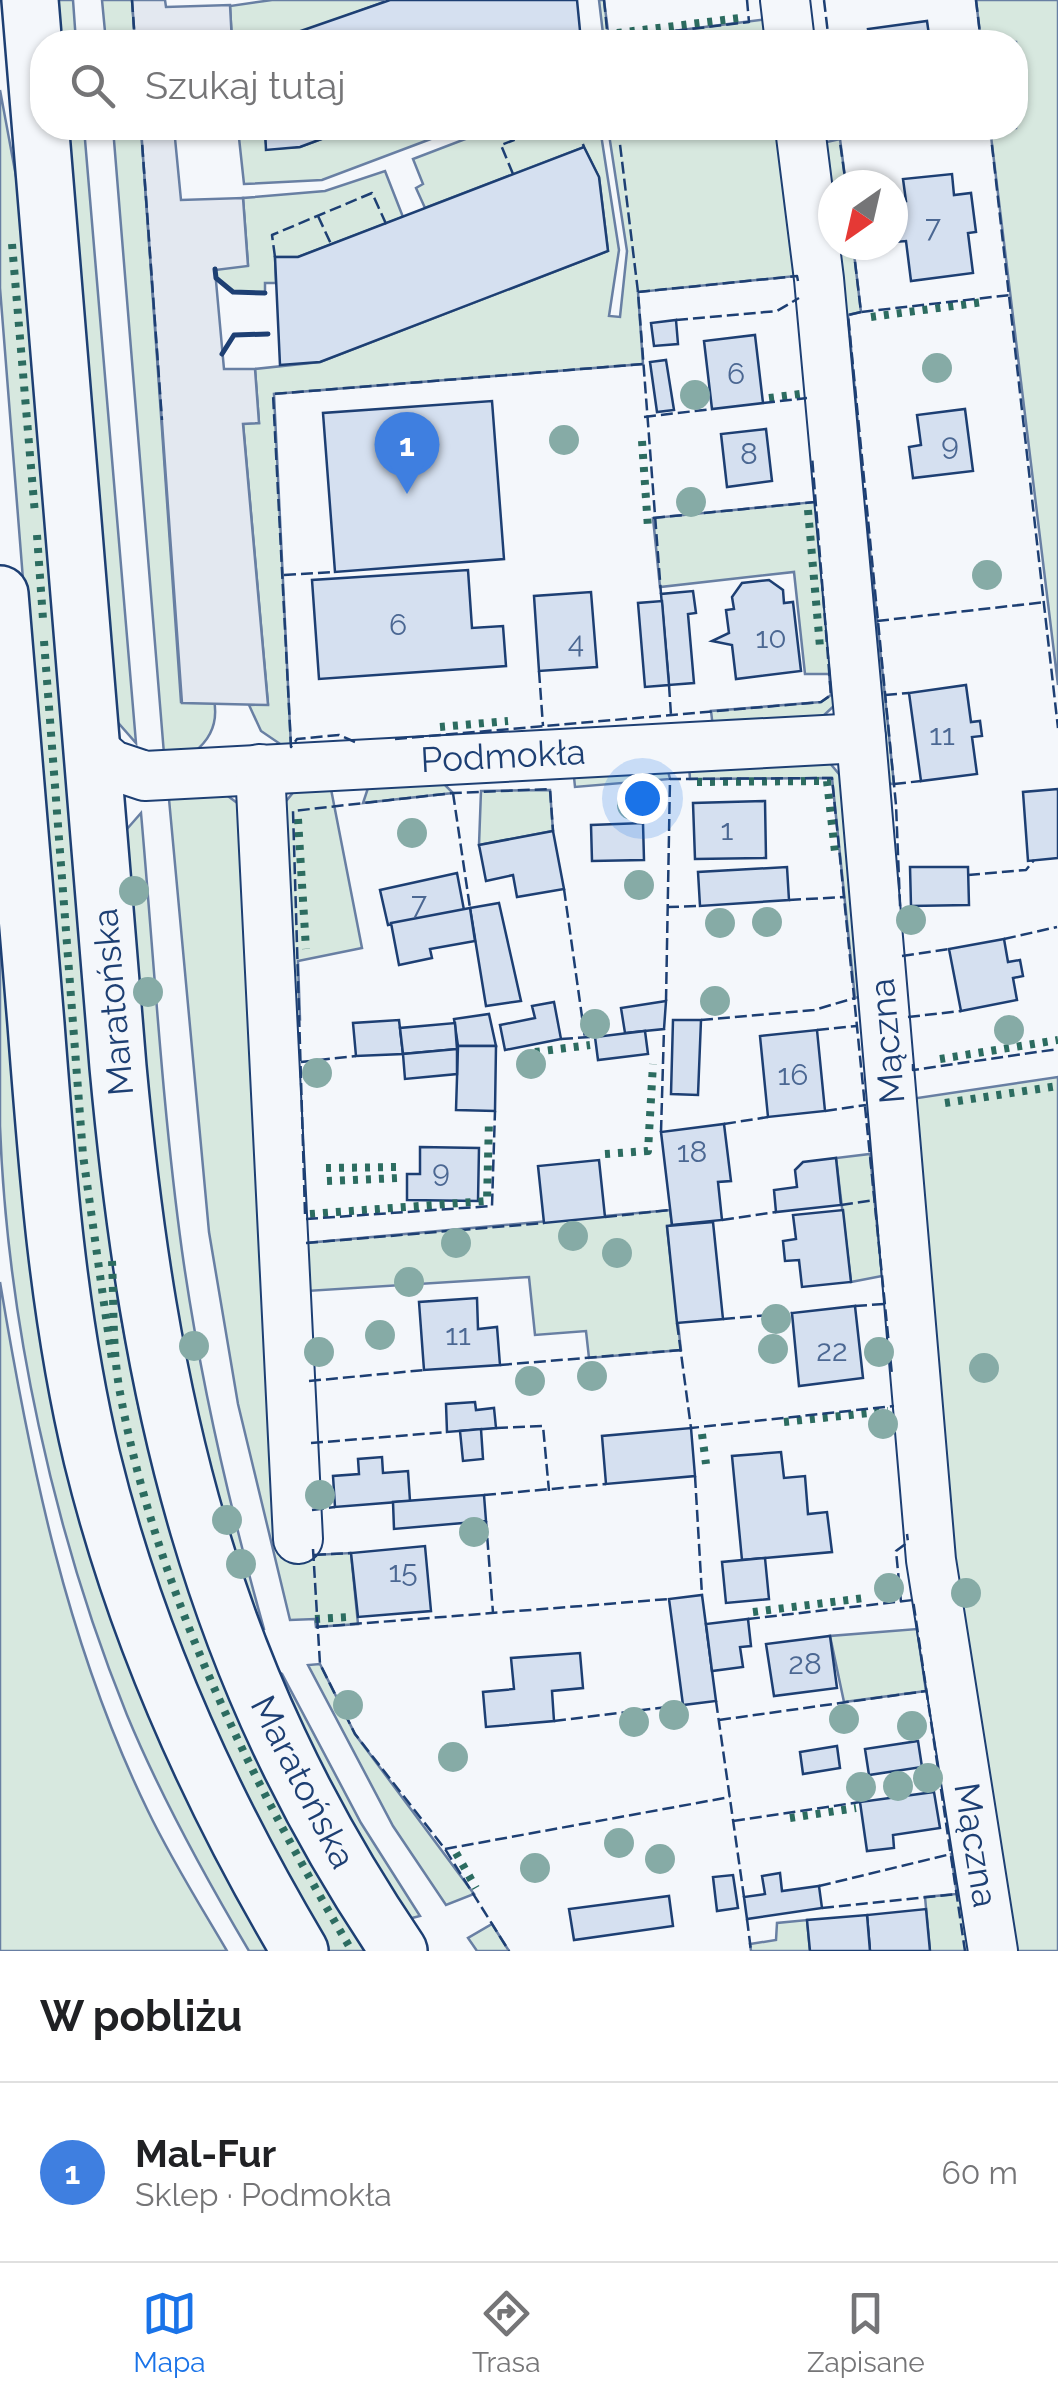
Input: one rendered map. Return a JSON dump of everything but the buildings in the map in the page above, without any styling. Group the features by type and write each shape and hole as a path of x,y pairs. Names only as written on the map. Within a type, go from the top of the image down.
{"main road":[{"name":"Maratońska","path":"30,0 32,30"},
{"name":"Maratońska","path":"41,140 128,1181 162,1396 191,1514 238,1650 288,1762 330,1841 399,1951"},
{"path":"0,594 49,1188 79,1397 108,1513 168,1694 228,1828 300,1951"}],"street":[{"path":"784,0 788,30"},
{"name":"Mączna","path":"802,140 819,279 861,738 931,1560 992,1951"},
{"name":"Podmokła","path":"97,814 114,789 145,776 861,738"},
{"name":"Podmokła","path":"91,747 112,765 145,776"},
{"path":"260,769 298,1540"}],"shaded area":[{"path":"53,0 73,0 75,30 56,30"},
{"path":"102,0 132,0 134,30 105,30"},
{"path":"132,0 165,0 166,7 230,5 231,30 134,30"},
{"path":"272,0 384,2 308,30 231,30 230,6"},
{"path":"599,0 604,0 608,30 603,30"},
{"path":"976,0 1058,0 1058,685 991,140 1028,140 1028,30 980,30"},
{"path":"768,19 769,30 681,30"},
{"path":"0,90 23,214 111,1238 119,1307 139,1409 174,1540 371,1951 328,1951 239,1793 164,1613 111,1435 78,1228 37,757 0,288"},
{"path":"65,140 85,140 136,743 114,718"},
{"path":"114,140 142,140 181,702 214,700 215,708 212,729 194,752 164,754"},
{"path":"142,140 175,140 181,200 243,198 248,266 215,270 224,369 255,369 259,423 243,424 268,705 182,703"},
{"path":"239,140 265,140 267,149 300,147 319,140 428,140 322,180 244,184"},
{"path":"463,140 602,140 619,250 609,316 620,317 627,251 610,140 783,140 796,276 638,292 643,364 274,394 291,747 286,748 261,731 249,705 268,704 243,423 259,423 255,369 320,362 608,251 599,177 584,147 425,208 416,188 423,184 413,159"},
{"path":"840,140 844,170 821,170 818,144"},
{"path":"385,171 403,217 298,257 275,257 276,283 265,283 265,293 233,292 216,278 215,269 248,265 243,198 325,191"},
{"path":"831,260 855,260 861,312 848,315 863,480 856,479"},
{"path":"810,438 836,704 822,717 713,728 711,711 821,702 831,695 829,674 805,674 794,572 660,587 653,518 815,502"},
{"path":"866,513 894,784 883,783 860,515"},
{"path":"829,762 843,779 862,996 855,998 832,778 690,779 689,765"},
{"path":"668,771 670,779 575,787 574,777"},
{"path":"440,780 453,793 363,803 369,785"},
{"path":"330,784 362,948 298,961 300,1019 289,1016 282,806 297,788"},
{"path":"550,790 553,831 479,845 481,791"},
{"path":"221,791 244,808 314,1555 351,1553 358,1624 316,1627 315,1619 290,1620 238,1404 209,1232 169,799"},
{"path":"141,813 182,1251 217,1442 264,1629 258,1631 210,1480 161,1233 125,840 127,829"},
{"path":"0,921 33,1259 271,1951 249,1951 154,1776 101,1646 57,1501 24,1350 4,1200"},
{"path":"1058,1077 1058,1951 1009,1951 947,1543 904,1100"},
{"path":"870,1154 882,1276 851,1282 836,1158"},
{"path":"670,1210 672,1225 667,1227 681,1350 589,1358 586,1331 535,1335 529,1277 307,1291 306,1243"},
{"path":"0,1282 39,1485 73,1618 95,1684 148,1811 227,1951 0,1951"},
{"path":"917,1629 926,1691 844,1702 830,1636"},
{"path":"320,1664 355,1734 474,1894 446,1905 393,1826 308,1665"},
{"path":"271,1667 282,1674 361,1823 420,1916 408,1919 359,1841"},
{"path":"959,1852 975,1951 930,1951 925,1897 957,1894 951,1854"},
{"path":"807,1920 810,1951 751,1951 750,1944 776,1940 777,1923"},
{"path":"492,1924 509,1951 477,1951 468,1938"}],"hedge":[{"path":"642,30 740,18"},
{"path":"12,244 35,514"},
{"path":"871,317 983,302"},
{"path":"769,398 807,393"},
{"path":"642,441 648,528"},
{"path":"808,510 820,647"},
{"path":"37,535 43,619"},
{"path":"44,641 83,1155 112,1360"},
{"path":"440,727 508,721"},
{"path":"697,782 827,781 835,852"},
{"path":"298,819 306,949"},
{"path":"940,1059 1058,1040"},
{"path":"535,1052 590,1045"},
{"path":"605,1154 648,1151 653,1064"},
{"path":"945,1103 1058,1086"},
{"path":"310,1214 487,1201 489,1120"},
{"path":"326,1168 399,1167"},
{"path":"327,1181 400,1178"},
{"path":"112,1261 118,1381 137,1471 158,1543 212,1684 244,1753 352,1951"},
{"path":"784,1422 888,1411"},
{"path":"702,1434 706,1464"},
{"path":"753,1612 864,1598"},
{"path":"315,1619 348,1617"},
{"path":"790,1818 856,1808"},
{"path":"456,1853 476,1888"}],"fence":[{"path":"132,0 134,30"},
{"path":"604,0 607,30"},
{"path":"683,30 749,22 747,0"},
{"path":"824,0 828,30"},
{"path":"976,0 980,30"},
{"path":"142,140 162,420"},
{"path":"513,174 501,145 514,140"},
{"path":"581,140 584,147"},
{"path":"619,140 638,292 661,594"},
{"path":"840,140 844,170"},
{"path":"991,140 1058,728"},
{"path":"275,257 272,235 372,193 387,226"},
{"path":"318,216 331,244"},
{"path":"855,260 861,312 1010,295"},
{"path":"638,292 797,276 798,281"},
{"path":"676,320 777,311 799,298"},
{"path":"861,312 848,315 896,805 901,929"},
{"path":"355,742 339,735 297,739 291,747 273,394 643,364"},
{"path":"763,403 807,398"},
{"path":"644,417 712,409"},
{"path":"395,739 821,702 831,695 812,456"},
{"path":"653,518 815,502"},
{"path":"284,575 335,572"},
{"path":"877,621 1046,602"},
{"path":"539,671 543,726"},
{"path":"669,685 671,715"},
{"path":"885,695 909,693"},
{"path":"666,1001 670,779 832,778 892,1375"},
{"path":"894,784 921,781"},
{"path":"305,1214 293,811 453,793 550,789 553,831"},
{"path":"453,793 470,908"},
{"path":"968,875 1026,870 1034,860"},
{"path":"564,889 585,1038"},
{"path":"789,900 845,897"},
{"path":"667,907 700,906"},
{"path":"1004,939 1057,927"},
{"path":"902,956 949,949"},
{"path":"701,1020 814,1010 855,998"},
{"path":"908,1017 961,1011"},
{"path":"817,1030 857,1026"},
{"path":"661,1132 664,1029"},
{"path":"561,1039 590,1037"},
{"path":"913,1064 913,1070 1058,1049"},
{"path":"301,1062 356,1056"},
{"path":"825,1111 866,1105"},
{"path":"306,1219 492,1206 495,1111"},
{"path":"724,1124 768,1117"},
{"path":"841,1205 875,1200"},
{"path":"605,1217 670,1210"},
{"path":"722,1220 776,1212"},
{"path":"306,1243 544,1223"},
{"path":"855,1306 885,1304"},
{"path":"723,1319 792,1313"},
{"path":"677,1323 691,1428 894,1406"},
{"path":"500,1365 681,1350"},
{"path":"309,1381 424,1370"},
{"path":"496,1428 543,1426 549,1491"},
{"path":"311,1443 447,1432"},
{"path":"695,1476 702,1595"},
{"path":"484,1495 606,1484"},
{"path":"312,1510 335,1507"},
{"path":"486,1521 493,1613"},
{"path":"901,1602 896,1551 908,1542 907,1534"},
{"path":"313,1549 320,1664 355,1734 445,1849 509,1951"},
{"path":"314,1555 351,1553"},
{"path":"316,1627 669,1599"},
{"path":"748,1619 913,1600 965,1951"},
{"path":"719,1720 926,1691"},
{"path":"716,1701 744,1897"},
{"path":"554,1721 683,1705"},
{"path":"445,1849 730,1797"},
{"path":"733,1821 860,1802"},
{"path":"819,1886 951,1854"},
{"path":"822,1908 957,1894"},
{"path":"747,1919 751,1951"}],"wall":[{"path":"215,269 216,278 233,292 265,293"},
{"path":"222,354 234,335 268,334"}],"place":[{"name":"Mal-Fur","path":"407,494"}]}
